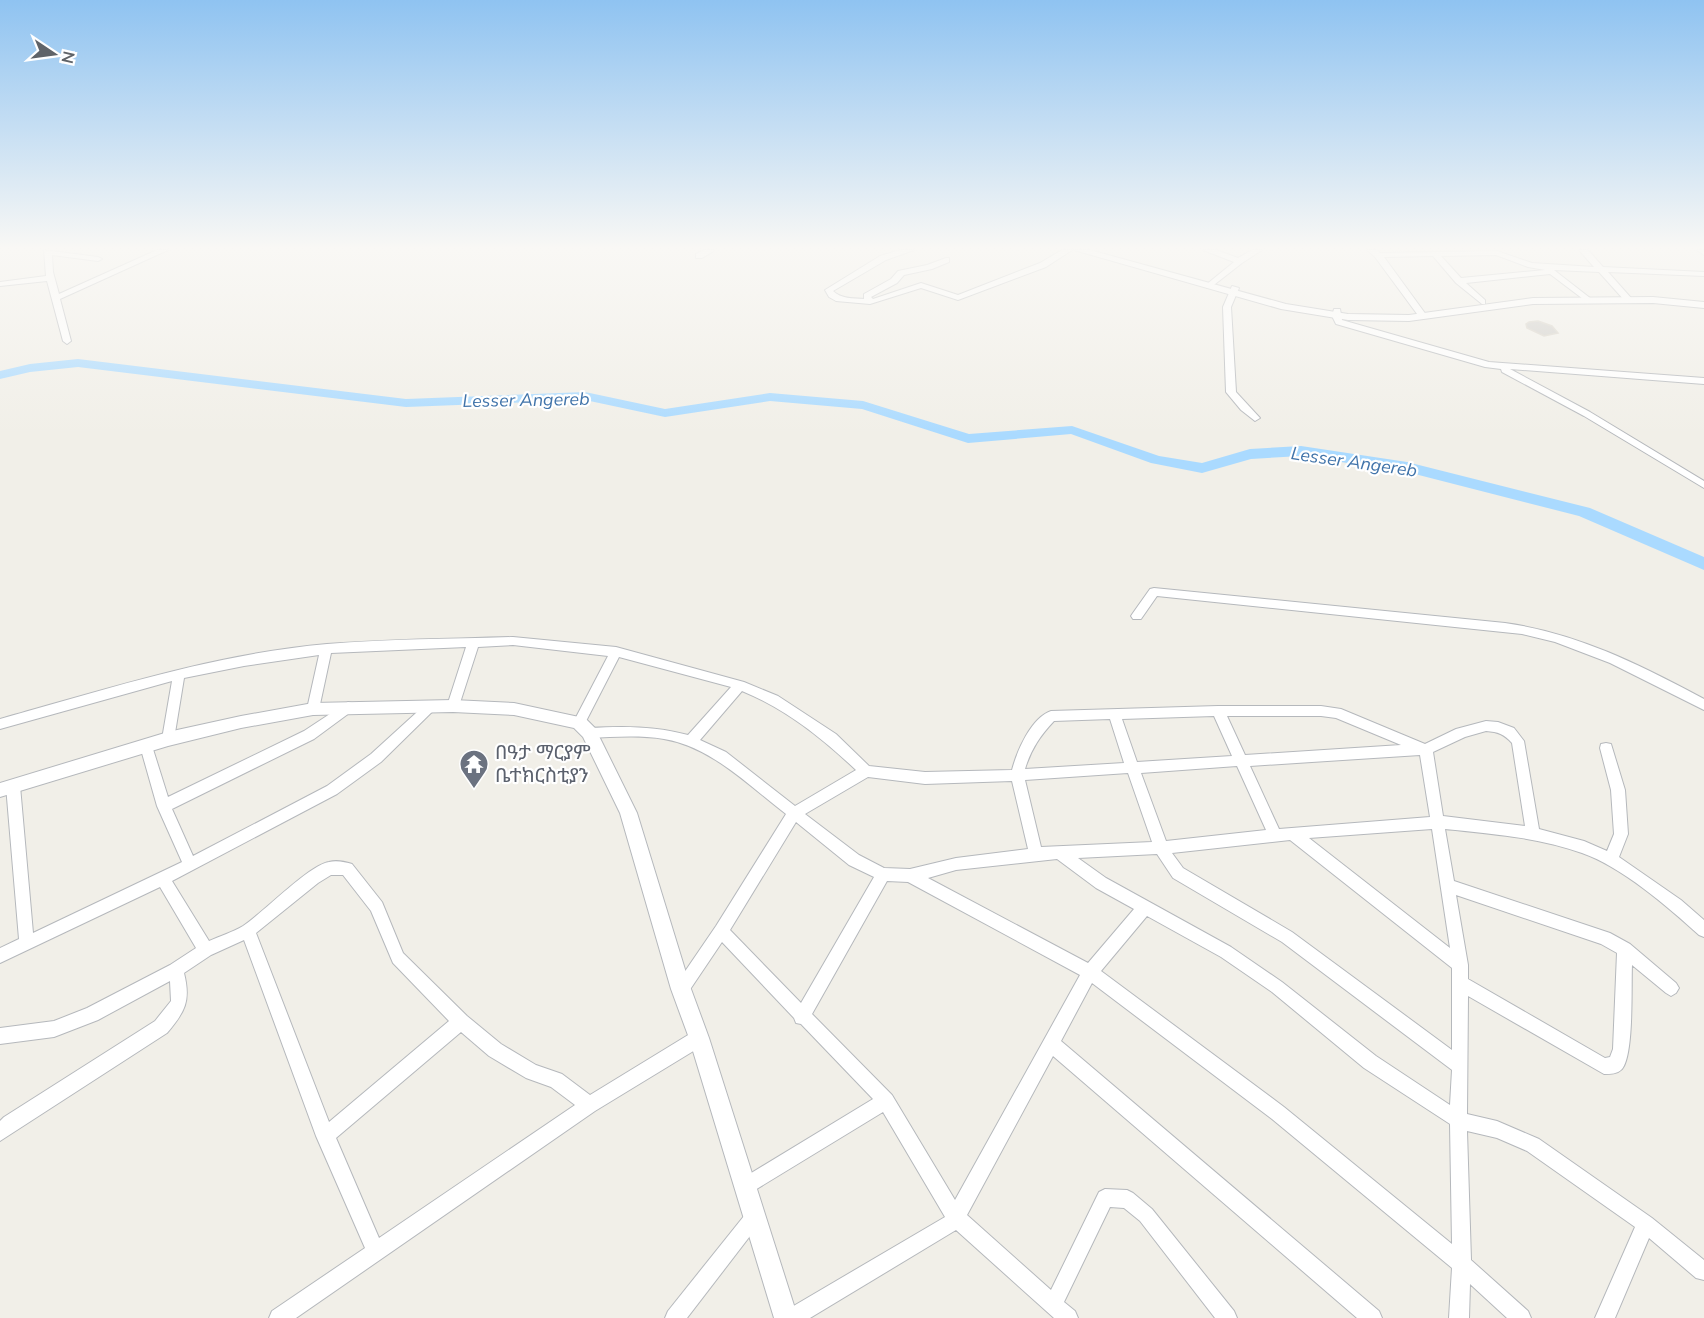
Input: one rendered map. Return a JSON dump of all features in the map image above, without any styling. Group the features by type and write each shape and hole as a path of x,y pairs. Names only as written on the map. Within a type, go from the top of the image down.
{"street":[{"path":"59,312 67,341"},
{"path":"1227,312 1231,392 1255,418"},
{"path":"1323,312 1378,319 1440,312"},
{"path":"1421,314 1434,312"},
{"path":"1336,313 1340,322 1497,366 1704,381"},
{"path":"1497,366 1587,414 1704,485"},
{"path":"1137,616 1154,592 1373,612 1520,630 1553,637 1601,652 1651,674 1704,705"},
{"path":"0,724 179,674 244,660 327,649 513,641 616,652 740,685 774,699 831,738 866,771 925,778 1017,775 1426,749 1473,727 1496,727 1514,735 1521,750 1533,833"},
{"path":"453,706 473,643"},
{"path":"314,709 327,649"},
{"path":"584,728 616,652"},
{"path":"168,739 179,674"},
{"path":"691,741 740,685"},
{"path":"27,944 7,788 168,739 241,722 314,709 453,706 514,709 584,728 665,734 691,741 722,756 854,860 883,874 910,876 956,864 1036,854 1161,848 1275,835 1439,822 1533,833 1584,847 1611,859 1676,905 1704,930"},
{"path":"164,806 309,735 348,707"},
{"path":"0,956 190,866 332,790 376,758 431,707"},
{"path":"1218,711 1275,835"},
{"path":"1036,854 1017,775 1024,750 1051,716 1218,711 1337,713 1426,749"},
{"path":"1114,714 1161,848 1178,873 1287,937 1460,1066"},
{"path":"584,728 628,813 681,989 699,1038 786,1318"},
{"path":"146,746 164,806 190,866"},
{"path":"1606,748 1618,790 1621,834 1611,859"},
{"path":"1426,749 1460,965 1458,1120 1462,1264 1460,1318"},
{"path":"681,989 794,813 866,771"},
{"path":"1293,834 1460,965"},
{"path":"1060,853 1101,883 1226,952 1269,981 1370,1062 1458,1120 1497,1130 1533,1145 1646,1224 1703,1271"},
{"path":"0,1036 54,1029 92,1014 175,970 206,950 248,931 313,878 329,868 347,869 377,907 398,958 461,1022 495,1050 532,1072 556,1080 589,1105"},
{"path":"802,1017 883,874"},
{"path":"910,876 1090,972 1278,1113 1462,1264 1521,1318"},
{"path":"163,879 206,950"},
{"path":"1448,886 1605,938 1625,949 1671,988"},
{"path":"792,1318 953,1222 1090,972 1144,908"},
{"path":"248,931 279,1020 325,1136 375,1250"},
{"path":"720,931 886,1101 955,1217 1054,1303 1068,1318"},
{"path":"1460,983 1604,1066 1614,1065 1621,1049 1625,949"},
{"path":"0,1132 161,1027 178,1008 182,997 175,970"},
{"path":"325,1136 461,1022"},
{"path":"279,1318 589,1105 699,1038"},
{"path":"1050,1043 1372,1318"},
{"path":"744,1187 886,1101"},
{"path":"1054,1303 1105,1198 1127,1199 1146,1215 1227,1318"},
{"path":"675,1318 754,1217"},
{"path":"1605,1318 1646,1224"}],"building":[{"path":"1538,321 1552,326 1558,333 1544,336 1527,328 1526,324 1529,322"}],"waterway":[{"name":"Lesser Angereb","path":"0,375 30,368 78,363 406,403 585,396 665,413 770,397 863,405 968,439 1072,430 1156,460 1202,468 1250,454 1301,451 1407,467 1584,512 1704,564"}],"place":[{"name":"በዓታ ማርያም ቤተክርስቲያን","path":"474,790"}]}
